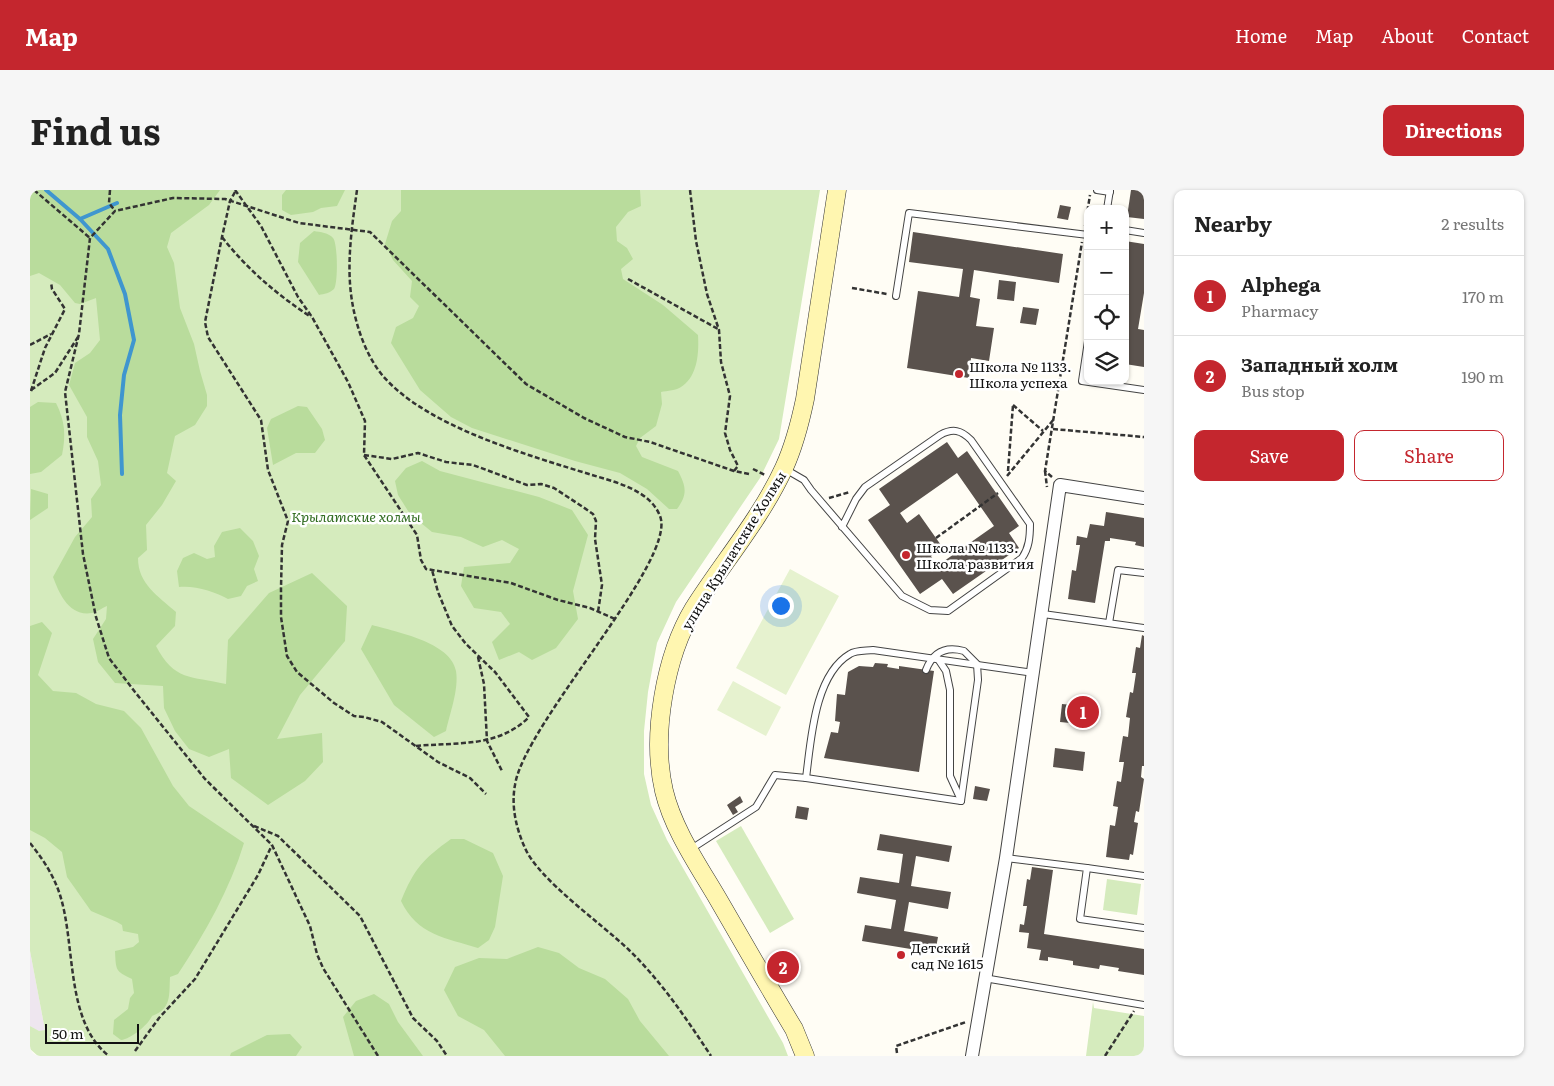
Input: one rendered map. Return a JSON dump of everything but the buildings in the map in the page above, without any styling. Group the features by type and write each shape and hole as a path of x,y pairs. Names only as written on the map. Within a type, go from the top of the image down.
{"street":[{"name":"улица Крылатские Холмы","path":"805,1056 794,1029 689,850 674,820 664,792 659,761 660,732 672,657 683,628 694,608 767,499 784,468 799,428 806,399 837,190"},
{"path":"972,1056 1006,858 1043,614 1052,531 1060,485 1144,498"}],"lane":[{"path":"1097,190 1110,191 1108,205"},
{"path":"896,296 909,213 1084,234"},
{"path":"1129,231 1144,233"},
{"path":"1084,368 1082,381 1084,381"},
{"path":"1110,385 1144,390"},
{"path":"784,468 804,480 842,528 902,596 930,610 948,611 1022,558 1027,550 1030,524 971,440 963,432 954,430 940,435 865,487 856,499 842,528"},
{"path":"1110,623 1118,570 1144,573"},
{"path":"1043,614 1144,628"},
{"path":"926,670 934,656 946,649 964,651 977,664 978,680 962,801"},
{"path":"806,778 815,708 835,666 851,652 873,650 1034,673"},
{"path":"938,659 946,671 950,690 950,776 962,801"},
{"path":"689,850 756,807 775,775 962,801"},
{"path":"1006,858 1144,876"},
{"path":"1087,868 1080,919 1144,928"},
{"path":"984,978 1141,1004"}],"path":[{"path":"34,190 90,238"},
{"path":"110,190 109,203 115,211"},
{"path":"357,190 351,230 350,272 352,302 361,336 370,357 383,376 412,403 459,427 535,457 622,485 640,494 654,506 661,517 661,539 615,619 538,732 520,766 515,784 513,808 526,851 538,868 628,949 659,981 711,1056"},
{"path":"690,190 698,250 719,330 721,362 730,396 725,433 730,450 738,466 734,472"},
{"path":"1089,205 1090,190"},
{"path":"486,794 470,778 438,762 382,722 364,716 354,716 334,703 297,672 287,656 281,617 281,588 282,544 288,521 268,470 261,420 208,337 206,322 222,237 230,201 235,191 261,226 298,297 312,318 360,405 365,421 364,455 417,535 421,560 426,569 511,583 615,619"},
{"path":"378,1056 323,968 317,954 310,926 272,845 205,779 109,658 96,617 83,554 65,392 80,334 90,238 115,211 173,198 230,201 299,223 371,232 526,384 584,418 625,437 650,442 734,472 749,474"},
{"path":"222,237 245,266 289,303 312,318"},
{"path":"1060,485 1045,471 1084,246"},
{"path":"628,279 719,330"},
{"path":"30,391 52,333 65,310 52,289 51,282"},
{"path":"852,288 896,296"},
{"path":"30,345 52,333"},
{"path":"30,391 55,372 80,334"},
{"path":"936,538 1005,488 1013,405 1043,431"},
{"path":"1007,473 1055,418"},
{"path":"1053,429 1144,437"},
{"path":"364,455 392,459 418,453 446,462 473,465 527,485 541,484 554,488 583,507 592,514 596,521 595,539 602,585 598,612"},
{"path":"820,500 865,487"},
{"path":"416,746 487,741 518,727 529,717 495,672 477,655 452,626 438,592 432,570"},
{"path":"477,655 484,684 487,741 502,771"},
{"path":"253,825 278,836 360,916 413,1018 438,1041 447,1056"},
{"path":"30,843 42,857 60,895 77,993 86,1027 99,1048 109,1056"},
{"path":"135,1051 159,1018 195,979 258,875 272,845"},
{"path":"1105,1056 1141,1004"},
{"path":"897,1053 896,1046 966,1022"}],"shaded area":[{"path":"30,951 45,1030 39,1032 30,1026"}],"green space":[{"name":"Крылатские холмы","path":"30,190 820,190 779,439 760,478 676,602 657,643 648,692 644,731 644,774 651,805 667,840 783,1043 788,1056 38,1056 30,1049 30,1026 39,1031 45,1030 30,951"},
{"path":"30,190 220,190 209,205 171,233 167,247 174,263 180,308 194,344 207,395 207,406 195,425 175,436 167,473 176,481 162,505 146,525 147,550 138,558 141,575 145,582 156,595 176,612 175,626 156,646 170,666 193,678 226,684 228,640 269,593 312,573 347,606 345,641 300,695 277,739 322,733 323,762 305,781 268,805 231,778 229,749 209,757 189,749 175,731 164,708 163,686 115,683 98,662 93,639 106,619 107,606 92,613 77,611 71,608 58,590 53,577 75,537 92,517 91,499 101,485 98,461 87,437 87,417 69,385 75,363 90,353 100,340 96,298 80,304 75,303 60,285 39,273 30,276"},
{"path":"286,190 345,190 337,206 291,215 282,210 282,195"},
{"path":"401,190 640,190 641,206 628,212 616,227 617,241 627,248 633,259 621,269 623,279 663,305 698,335 698,356 691,377 679,388 661,392 662,404 656,426 640,438 636,446 642,457 678,471 685,490 683,499 677,509 669,509 647,489 620,473 575,461 472,428 451,417 420,390 391,343 396,327 413,318 419,306 410,297 412,281 393,260 385,244 392,221 401,211"},
{"path":"314,231 327,234 333,238 337,255 334,289 319,295 298,262 300,243"},
{"path":"38,402 56,403 63,422 64,441 62,455 41,472 30,474 30,407"},
{"path":"298,406 307,407 322,429 325,440 315,453 296,453 273,465 267,428 271,419"},
{"path":"422,461 440,471 539,497 572,510 588,535 573,591 578,619 556,648 532,660 519,652 499,660 492,642 510,624 501,612 474,608 461,586 464,567 510,563 519,549 502,540 483,547 461,537 432,532 410,514 398,495 395,481 406,468"},
{"path":"31,489 48,494 48,508 30,520"},
{"path":"240,528 253,541 259,556 254,569 258,581 247,586 241,596 228,599 205,590 179,587 177,571 183,558 194,553 207,559 215,557 214,546 222,532"},
{"path":"790,569 839,596 786,695 736,668"},
{"path":"42,622 52,633 38,675 53,691 76,693 96,704 124,711 141,728 173,786 189,806 244,843 232,877 207,927 178,974 170,977 169,995 166,1005 152,1016 139,1031 121,1040 113,1034 114,1020 128,1009 130,998 134,993 132,979 119,972 115,951 133,947 139,942 138,934 123,931 122,925 91,911 67,877 62,852 45,838 30,830 30,626"},
{"path":"372,625 421,640 434,646 452,661 457,678 454,701 446,731 434,737 394,705 361,649"},
{"path":"733,681 781,707 766,736 717,710"},
{"path":"741,826 794,919 770,933 716,841"},
{"path":"451,839 464,839 493,853 503,876 495,927 489,940 478,948 444,938 424,928 415,921 401,901 410,881 420,866"},
{"path":"1107,879 1141,884 1137,915 1103,910"},
{"path":"538,947 559,953 579,968 605,979 628,999 640,1021 669,1056 505,1056 484,1030 458,1016 444,990 455,967 479,958 507,959"},
{"path":"374,994 389,1004 398,1022 423,1056 354,1056 343,1017 356,1001"},
{"path":"1093,1002 1094,1008 1144,1016 1144,1056 1086,1056"},
{"path":"290,1034 302,1047 296,1056 230,1056 231,1053 267,1035"}],"waterway":[{"path":"46,190 80,219 117,203"},
{"path":"80,219 108,249 125,294 134,340 124,375 120,415 122,474"}],"place":[{"name":"Школа № 1133. Школа успеха","path":"959,374"},
{"name":"Школа № 1133. Школа развития","path":"906,555"},
{"name":"Alphega","path":"1083,712"},
{"name":"Детский сад № 1615","path":"901,955"},
{"name":"Западный холм","path":"783,967"}]}
